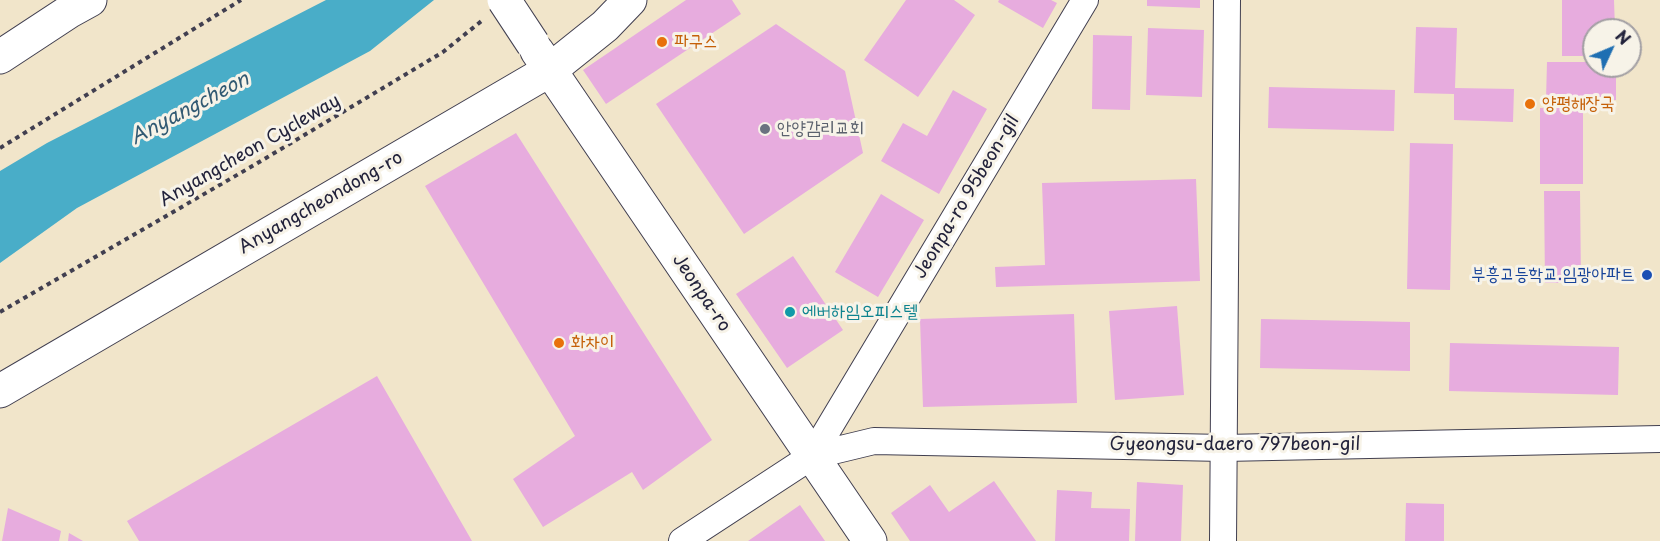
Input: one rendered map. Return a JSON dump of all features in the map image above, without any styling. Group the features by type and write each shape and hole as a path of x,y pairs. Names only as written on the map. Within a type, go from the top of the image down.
{"street":[{"path":"0,57 90,0"},
{"name":"Anyangcheondong-ro","path":"0,391 542,57 605,26 630,0"},
{"name":"Jeonpa-ro 95beon-gil","path":"812,456 1085,0"},
{"path":"1223,541 1227,0"},
{"name":"Jeonpa-ro","path":"496,8 542,57 870,541"},
{"name":"Gyeongsu-daero 797beon-gil","path":"812,456 874,441 1224,448 1660,439"},
{"path":"682,541 812,456"}],"path":[{"path":"0,148 241,0"},
{"name":"Anyangcheon Cycleway","path":"0,312 256,164 443,52 496,8"}],"water":[{"name":"Anyangcheon","path":"326,0 434,0 370,51 77,208 0,263 0,171 47,143"}],"building":[{"name":"파구스","path":"686,0 732,0 741,14 606,104 583,70"},
{"path":"906,0 954,0 975,15 918,97 864,60"},
{"path":"999,0 1051,0 1057,3 1043,28 998,2"},
{"path":"1147,0 1200,0 1200,8 1147,6"},
{"path":"1562,0 1614,0 1615,18 1582,18 1582,56 1562,56"},
{"name":"안양감리교회","path":"776,24 845,71 863,153 744,234 656,104"},
{"path":"1416,27 1457,28 1455,88 1514,89 1513,122 1454,120 1454,94 1414,93"},
{"path":"1148,28 1204,30 1202,97 1146,95"},
{"path":"1093,35 1132,36 1130,110 1092,109"},
{"path":"1547,62 1582,62 1582,78 1616,78 1616,100 1546,100"},
{"path":"1269,87 1395,90 1394,131 1268,128"},
{"path":"953,90 987,109 939,194 881,161 903,123 927,136"},
{"path":"1540,108 1583,108 1583,184 1540,184"},
{"path":"516,133 712,440 643,490 632,472 543,527 513,479 575,436 425,186"},
{"path":"1410,143 1453,144 1450,290 1407,289"},
{"path":"1196,179 1200,281 996,287 995,267 1045,265 1042,183"},
{"path":"1544,191 1580,191 1581,283 1545,283"},
{"path":"881,194 924,220 878,297 835,272"},
{"name":"에버하임오피스텔","path":"793,256 843,330 787,368 736,294"},
{"path":"1177,306 1184,395 1115,400 1109,311"},
{"path":"1074,314 1077,403 923,407 920,319"},
{"path":"1261,319 1410,322 1410,371 1260,368"},
{"path":"1450,343 1619,347 1618,395 1449,391"},
{"path":"377,376 472,541 139,541 127,521"},
{"path":"994,481 1036,541 910,541 891,513 930,485 949,512"},
{"path":"1137,482 1183,485 1181,541 1135,541"},
{"path":"1057,490 1092,492 1091,508 1130,509 1129,541 1055,541"},
{"path":"1406,503 1444,504 1444,541 1405,541"},
{"path":"800,505 825,541 748,541"},
{"path":"8,508 61,531 59,541 2,541"},
{"path":"69,533 83,541 68,541"}],"place":[{"name":"파구스","path":"662,42"},
{"name":"양평해장국","path":"1530,104"},
{"name":"안양감리교회","path":"765,129"},
{"name":"부흥고등학교.임광아파트","path":"1647,275"},
{"name":"에버하임오피스텔","path":"790,312"},
{"name":"화차이","path":"559,343"}]}
